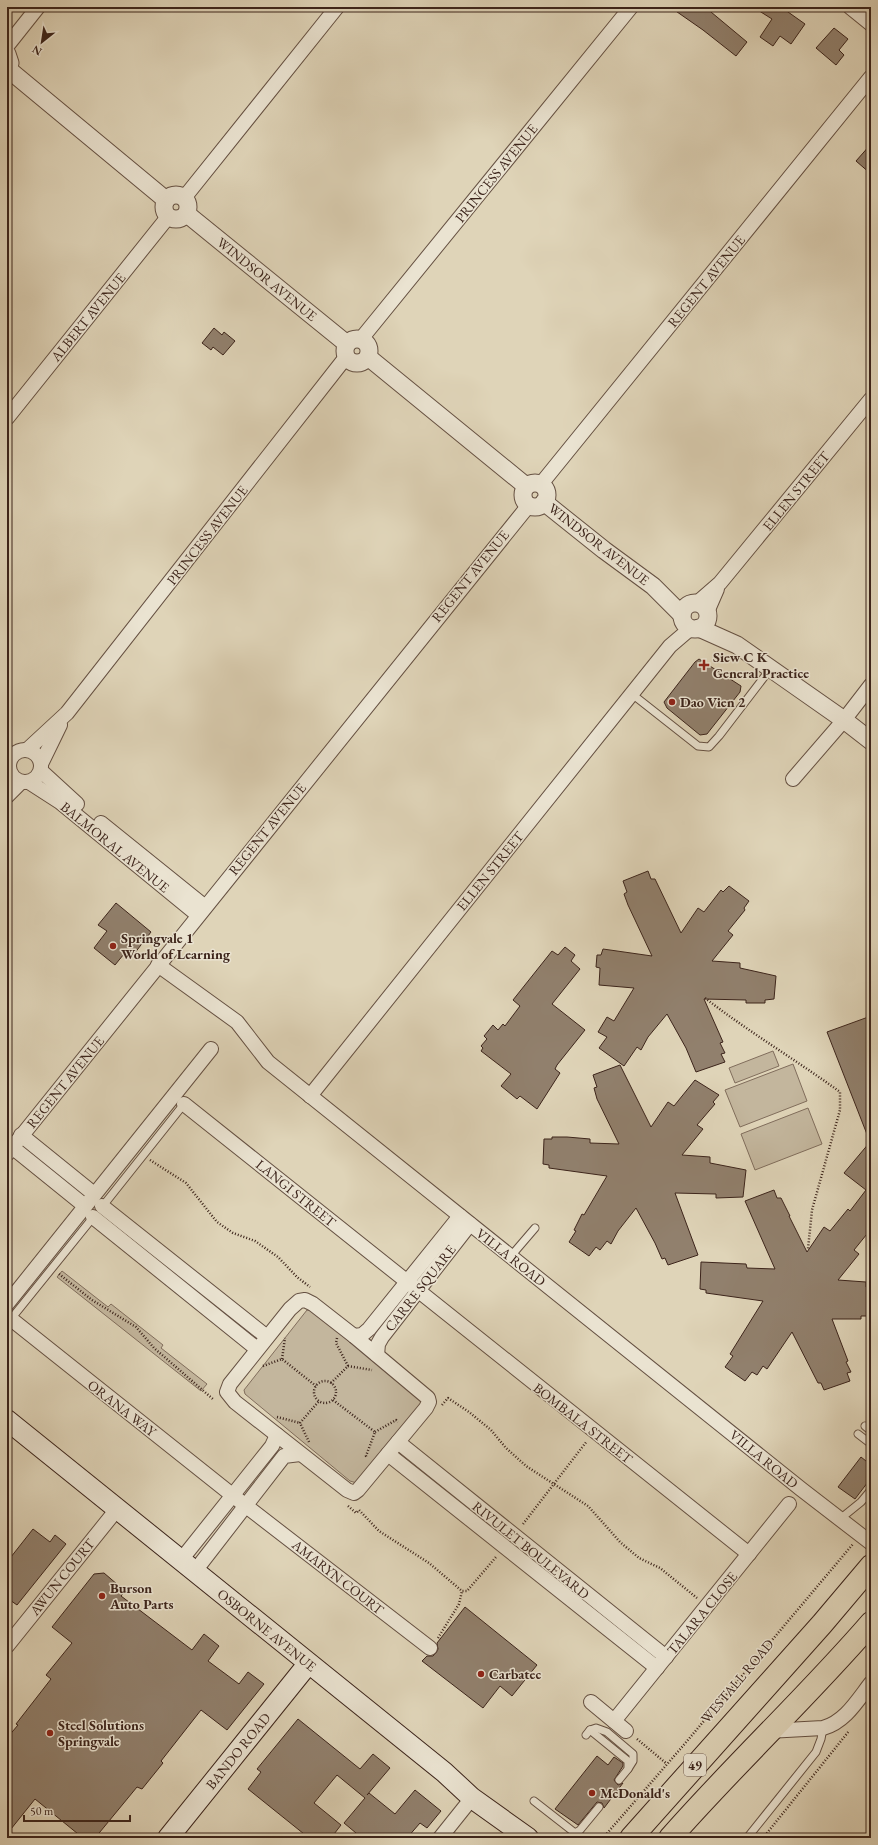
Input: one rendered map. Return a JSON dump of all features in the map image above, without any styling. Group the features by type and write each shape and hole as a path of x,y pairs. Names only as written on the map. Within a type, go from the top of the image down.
{"main road":[{"name":"OSBORNE AVENUE","path":"7,1420 118,1508 308,1664 444,1772 472,1798 528,1838"},
{"name":"WESTALL ROAD","path":"632,1838 822,1624 871,1566"},
{"name":"49","path":"671,1838 768,1731 818,1681 871,1622"},
{"name":"BANDO ROAD","path":"168,1838 308,1664"}],"street":[{"path":"7,46 38,7"},
{"path":"167,208 169,197 177,195 186,206 338,7"},
{"name":"PRINCESS AVENUE","path":"12,760 67,713 352,347 631,7"},
{"path":"850,7 871,24"},
{"path":"7,64 167,208"},
{"name":"REGENT AVENUE","path":"534,485 871,78"},
{"name":"WINDSOR AVENUE","path":"186,206 352,347"},
{"name":"ALBERT AVENUE","path":"7,418 167,208"},
{"path":"352,347 349,360 357,363 365,361 368,357 534,485 522,494 523,499 537,504"},
{"name":"ELLEN STREET","path":"310,1096 720,583 871,399"},
{"name":"WINDSOR AVENUE","path":"537,504 604,550 736,645 771,668 871,741"},
{"name":"REGENT AVENUE","path":"9,1151 201,911 537,504"},
{"path":"793,779 844,720 871,685"},
{"name":"PRINCESS AVENUE","path":"41,767 67,713"},
{"path":"7,796 25,782 36,778 41,767 36,754 12,760 13,778 25,782"},
{"name":"BALMORAL AVENUE","path":"41,767 63,792 201,911"},
{"name":"BALMORAL AVENUE","path":"25,782 60,802 201,911"},
{"name":"VILLA ROAD","path":"158,965 237,1022 268,1062 866,1539"},
{"path":"7,1304 211,1049"},
{"name":"LANGI STREET","path":"184,1104 412,1287"},
{"path":"21,1135 94,1194"},
{"path":"9,1151 85,1206"},
{"path":"98,1212 182,1270 267,1337"},
{"path":"98,1212 173,1281 257,1349"},
{"name":"CARRE SQUARE","path":"354,1336 362,1334 369,1329 412,1287 465,1220"},
{"path":"173,1281 182,1270"},
{"name":"CARRE SQUARE","path":"377,1355 378,1344 412,1287"},
{"name":"BOMBALA STREET","path":"412,1287 749,1554"},
{"path":"302,1300 313,1304 428,1398 429,1402 426,1408 358,1490 351,1492 300,1454 228,1395 228,1386 267,1337 290,1309 299,1301 302,1300"},
{"name":"ORANA WAY","path":"12,1319 246,1506"},
{"path":"188,1565 233,1496 272,1446 277,1435"},
{"name":"RIVULET BOULEVARD","path":"398,1442 510,1542 657,1668"},
{"path":"188,1565 246,1506 284,1456 300,1454"},
{"name":"RIVULET BOULEVARD","path":"388,1454 666,1657"},
{"name":"TALARA CLOSE","path":"614,1721 789,1504"},
{"name":"AMARYN COURT","path":"246,1506 430,1648"},
{"name":"AWUN COURT","path":"7,1646 118,1508"},
{"path":"768,1731 822,1728 836,1723 845,1716 871,1683"},
{"path":"591,1702 626,1730"},
{"path":"440,1838 472,1798"}],"lane":[{"path":"632,694 698,746 709,747 771,668"},
{"path":"12,1319 184,1104"},
{"path":"511,1256 535,1228"},
{"path":"864,1426 871,1431"},
{"path":"858,1434 871,1444"},
{"path":"840,1519 861,1502 871,1490"},
{"path":"747,1838 816,1752 821,1739 822,1728"},
{"path":"588,1733 626,1759 629,1764 628,1769 619,1780"},
{"path":"534,1802 575,1833 580,1830 599,1807"}],"path":[{"path":"705,998 752,1033 793,1058 840,1092 840,1110 812,1210 808,1249"},
{"path":"143,1155 186,1183 217,1222 234,1233 255,1241 278,1257 297,1277 314,1290"},
{"path":"52,1268 92,1300 136,1327 154,1348 218,1403"},
{"path":"342,1327 336,1343 348,1366"},
{"path":"348,1366 376,1370 377,1355"},
{"path":"246,1363 265,1366 282,1359 316,1386"},
{"path":"331,1383 348,1366"},
{"path":"322,1381 331,1383 336,1389 333,1400 326,1403 319,1401 314,1395 316,1386 322,1381"},
{"path":"438,1410 448,1398 469,1412 491,1430 506,1448 521,1461 553,1484 588,1506 620,1542 639,1558 660,1568 708,1606"},
{"path":"333,1400 375,1432 366,1456 377,1468"},
{"path":"300,1454 309,1450 310,1444 300,1423 319,1401"},
{"path":"344,1504 356,1513 359,1510 379,1531 429,1563 462,1591 467,1591 510,1542 594,1432"},
{"name":"WESTALL ROAD","path":"603,1838 866,1539"},
{"path":"430,1648 459,1604 462,1591"},
{"path":"763,1838 853,1726"},
{"path":"626,1730 667,1764"}],"shaded area":[{"path":"773,1051 779,1066 735,1083 729,1068"},
{"path":"793,1064 807,1101 740,1127 725,1090"},
{"path":"808,1108 822,1144 755,1170 741,1134"},
{"path":"62,1271 108,1307 111,1304 163,1345 161,1348 207,1384 201,1391 57,1277"},
{"path":"307,1310 315,1310 423,1398 423,1407 360,1484 350,1481 245,1394 244,1390"}],"building":[{"path":"670,7 705,7 747,42 736,56 703,30"},
{"path":"753,7 781,7 805,24 791,44 780,36 773,46 760,37 772,19"},
{"path":"834,28 848,39 839,50 844,55 836,65 816,48"},
{"path":"871,144 871,174 856,161"},
{"path":"214,328 222,335 224,332 235,341 223,355 213,347 211,350 202,343"},
{"path":"699,659 741,686 740,692 707,734 700,735 667,708 664,702 695,662"},
{"path":"648,871 651,879 655,879 681,933 698,908 704,912 721,890 723,892 729,886 749,901 744,908 745,910 728,931 733,935 712,961 740,963 740,968 776,976 774,999 765,1000 765,1003 746,1003 746,1000 704,999 723,1042 720,1043 725,1053 721,1054 725,1062 696,1072 686,1048 667,1014 648,1037 641,1050 637,1047 624,1066 599,1048 607,1037 598,1032 607,1017 614,1021 634,988 599,985 600,968 596,967 597,955 601,955 603,949 652,956 628,905 624,894 627,892 623,881"},
{"path":"116,903 151,932 134,954 128,949 115,965 94,948 107,931 98,925"},
{"path":"565,947 575,955 571,961 580,969 552,1004 585,1030 557,1065 555,1069 560,1073 537,1109 520,1096 517,1099 501,1086 511,1074 481,1051 483,1048 481,1046 487,1039 484,1036 493,1025 498,1030 503,1024 505,1026 520,1006 513,1000 552,951 558,955"},
{"path":"871,1016 871,1229 854,1250 859,1254 838,1280 866,1282 866,1287 871,1288 871,1316 861,1316 861,1319 832,1319 848,1361 846,1362 851,1372 847,1373 850,1381 824,1390 821,1383 818,1383 792,1332 767,1369 763,1366 757,1375 752,1372 745,1381 725,1367 733,1356 730,1354 763,1301 706,1293 706,1290 700,1289 701,1262 746,1264 747,1268 775,1269 745,1201 774,1190 777,1198 781,1198 807,1252 824,1227 830,1231 848,1209 850,1211 866,1190 844,1173 870,1142 827,1032"},
{"path":"620,1065 651,1127 668,1102 674,1106 695,1080 719,1095 713,1102 715,1104 697,1125 703,1129 682,1155 710,1157 710,1163 746,1170 743,1197 716,1198 716,1194 675,1193 698,1255 668,1265 665,1258 662,1259 636,1208 618,1231 611,1244 607,1241 600,1250 596,1247 589,1256 569,1242 576,1231 574,1230 582,1214 584,1215 607,1176 549,1168 549,1165 543,1164 544,1139 552,1139 552,1137 567,1137 590,1139 590,1143 619,1144 597,1099 594,1088 597,1087 593,1075"},
{"path":"861,1457 871,1465 871,1478 855,1499 838,1487"},
{"path":"33,1529 50,1542 55,1535 66,1544 17,1605 7,1598 7,1562"},
{"path":"104,1573 125,1591 121,1596 192,1650 204,1634 219,1646 208,1661 239,1684 248,1672 264,1684 227,1730 201,1710 161,1761 163,1763 142,1789 137,1787 95,1838 83,1838 35,1799 7,1834 7,1738 51,1679 46,1675 72,1643 52,1627 94,1574"},
{"path":"465,1607 537,1665 512,1696 500,1686 483,1708 422,1661 427,1656 433,1656 436,1653 438,1649 437,1643"},
{"path":"298,1719 360,1769 373,1754 390,1768 367,1795 369,1793 395,1814 415,1790 441,1811 427,1828 420,1823 407,1838 362,1838 344,1823 365,1798 337,1775 314,1803 341,1825 331,1838 309,1838 248,1789 261,1772 257,1769"},
{"name":"McDonald's","path":"597,1756 608,1765 614,1757 623,1763 623,1766 614,1780 618,1785 623,1783 604,1808 602,1803 597,1802 578,1825 555,1809"}],"place":[{"name":"Siew C K General Practice","path":"704,665"},
{"name":"Dao Vien 2","path":"672,702"},
{"name":"Springvale 1 World of Learning","path":"113,946"},
{"name":"Burson Auto Parts","path":"102,1596"},
{"name":"Carbatec","path":"481,1674"},
{"name":"Steel Solutions Springvale","path":"50,1733"},
{"name":"McDonald's","path":"592,1793"}]}
